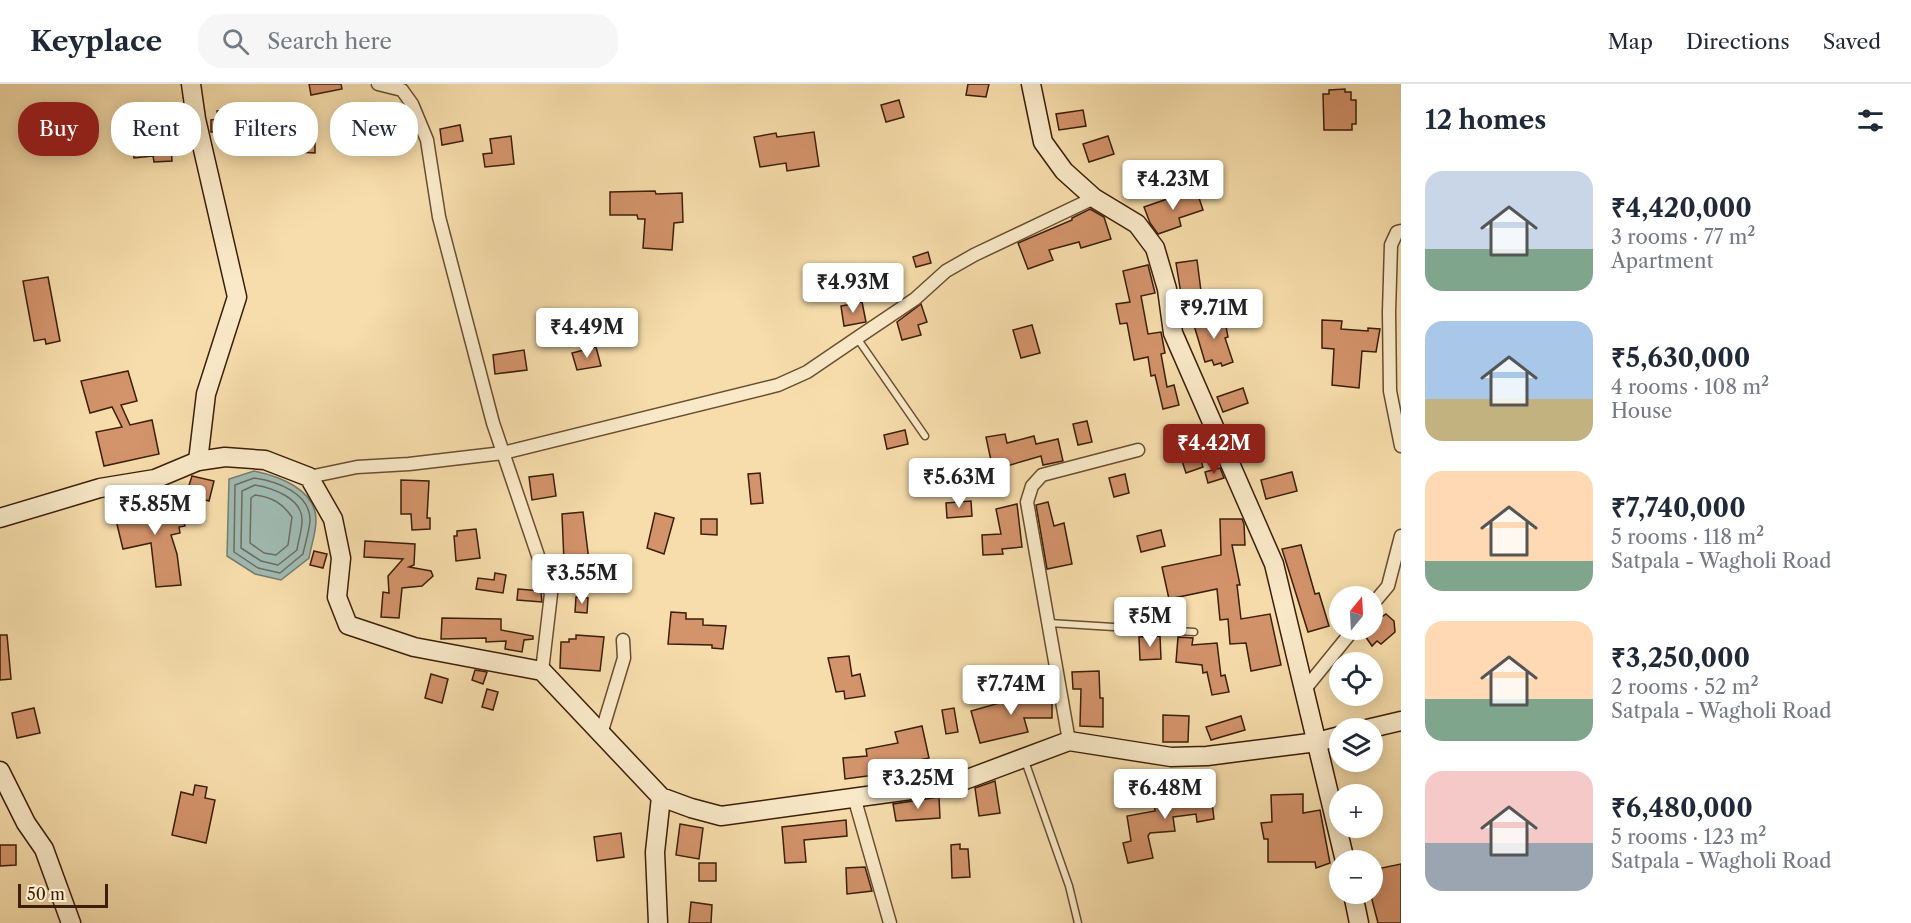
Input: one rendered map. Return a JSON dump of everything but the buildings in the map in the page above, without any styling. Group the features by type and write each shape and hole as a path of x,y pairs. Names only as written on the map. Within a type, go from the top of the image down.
{"main road":[{"path":"191,84 196,118 237,297 206,394 198,461"},
{"path":"1031,84 1043,142 1064,171 1094,198 1137,224 1155,248 1167,289 1173,333 1274,564 1342,850"},
{"path":"0,518 100,488 155,479 198,461 225,457 265,460 309,477 333,519 341,558 337,597 348,625 414,647 542,671 661,797 721,816 954,784 1069,741 1171,757 1207,756 1329,739"},
{"path":"1383,725 1401,721"},
{"path":"0,771 26,823 44,849 71,923"},
{"path":"658,923 655,852 661,797"},
{"path":"1355,904 1359,923"}],"street":[{"path":"378,84 402,90 412,104 427,140 439,218 503,453 550,594 542,671"},
{"path":"309,477 357,467 409,464 503,453 778,385 807,372 915,299 955,266 1094,198"},
{"path":"1401,231 1397,232 1391,245 1389,312 1390,391 1401,446"},
{"path":"1069,741 1027,502 1032,486 1042,475 1138,450"},
{"path":"1383,592 1388,586 1401,536"},
{"path":"601,734 624,658 622,640"},
{"path":"1305,689 1345,640"},
{"path":"854,797 890,923"}],"lane":[{"path":"857,338 925,436"},
{"path":"1048,623 1194,632"},
{"path":"1024,758 1069,886 1078,923"}],"water":[{"path":"254,471 274,476 294,486 310,500 314,509 316,525 309,558 281,580 255,574 227,556 229,479"}]}
